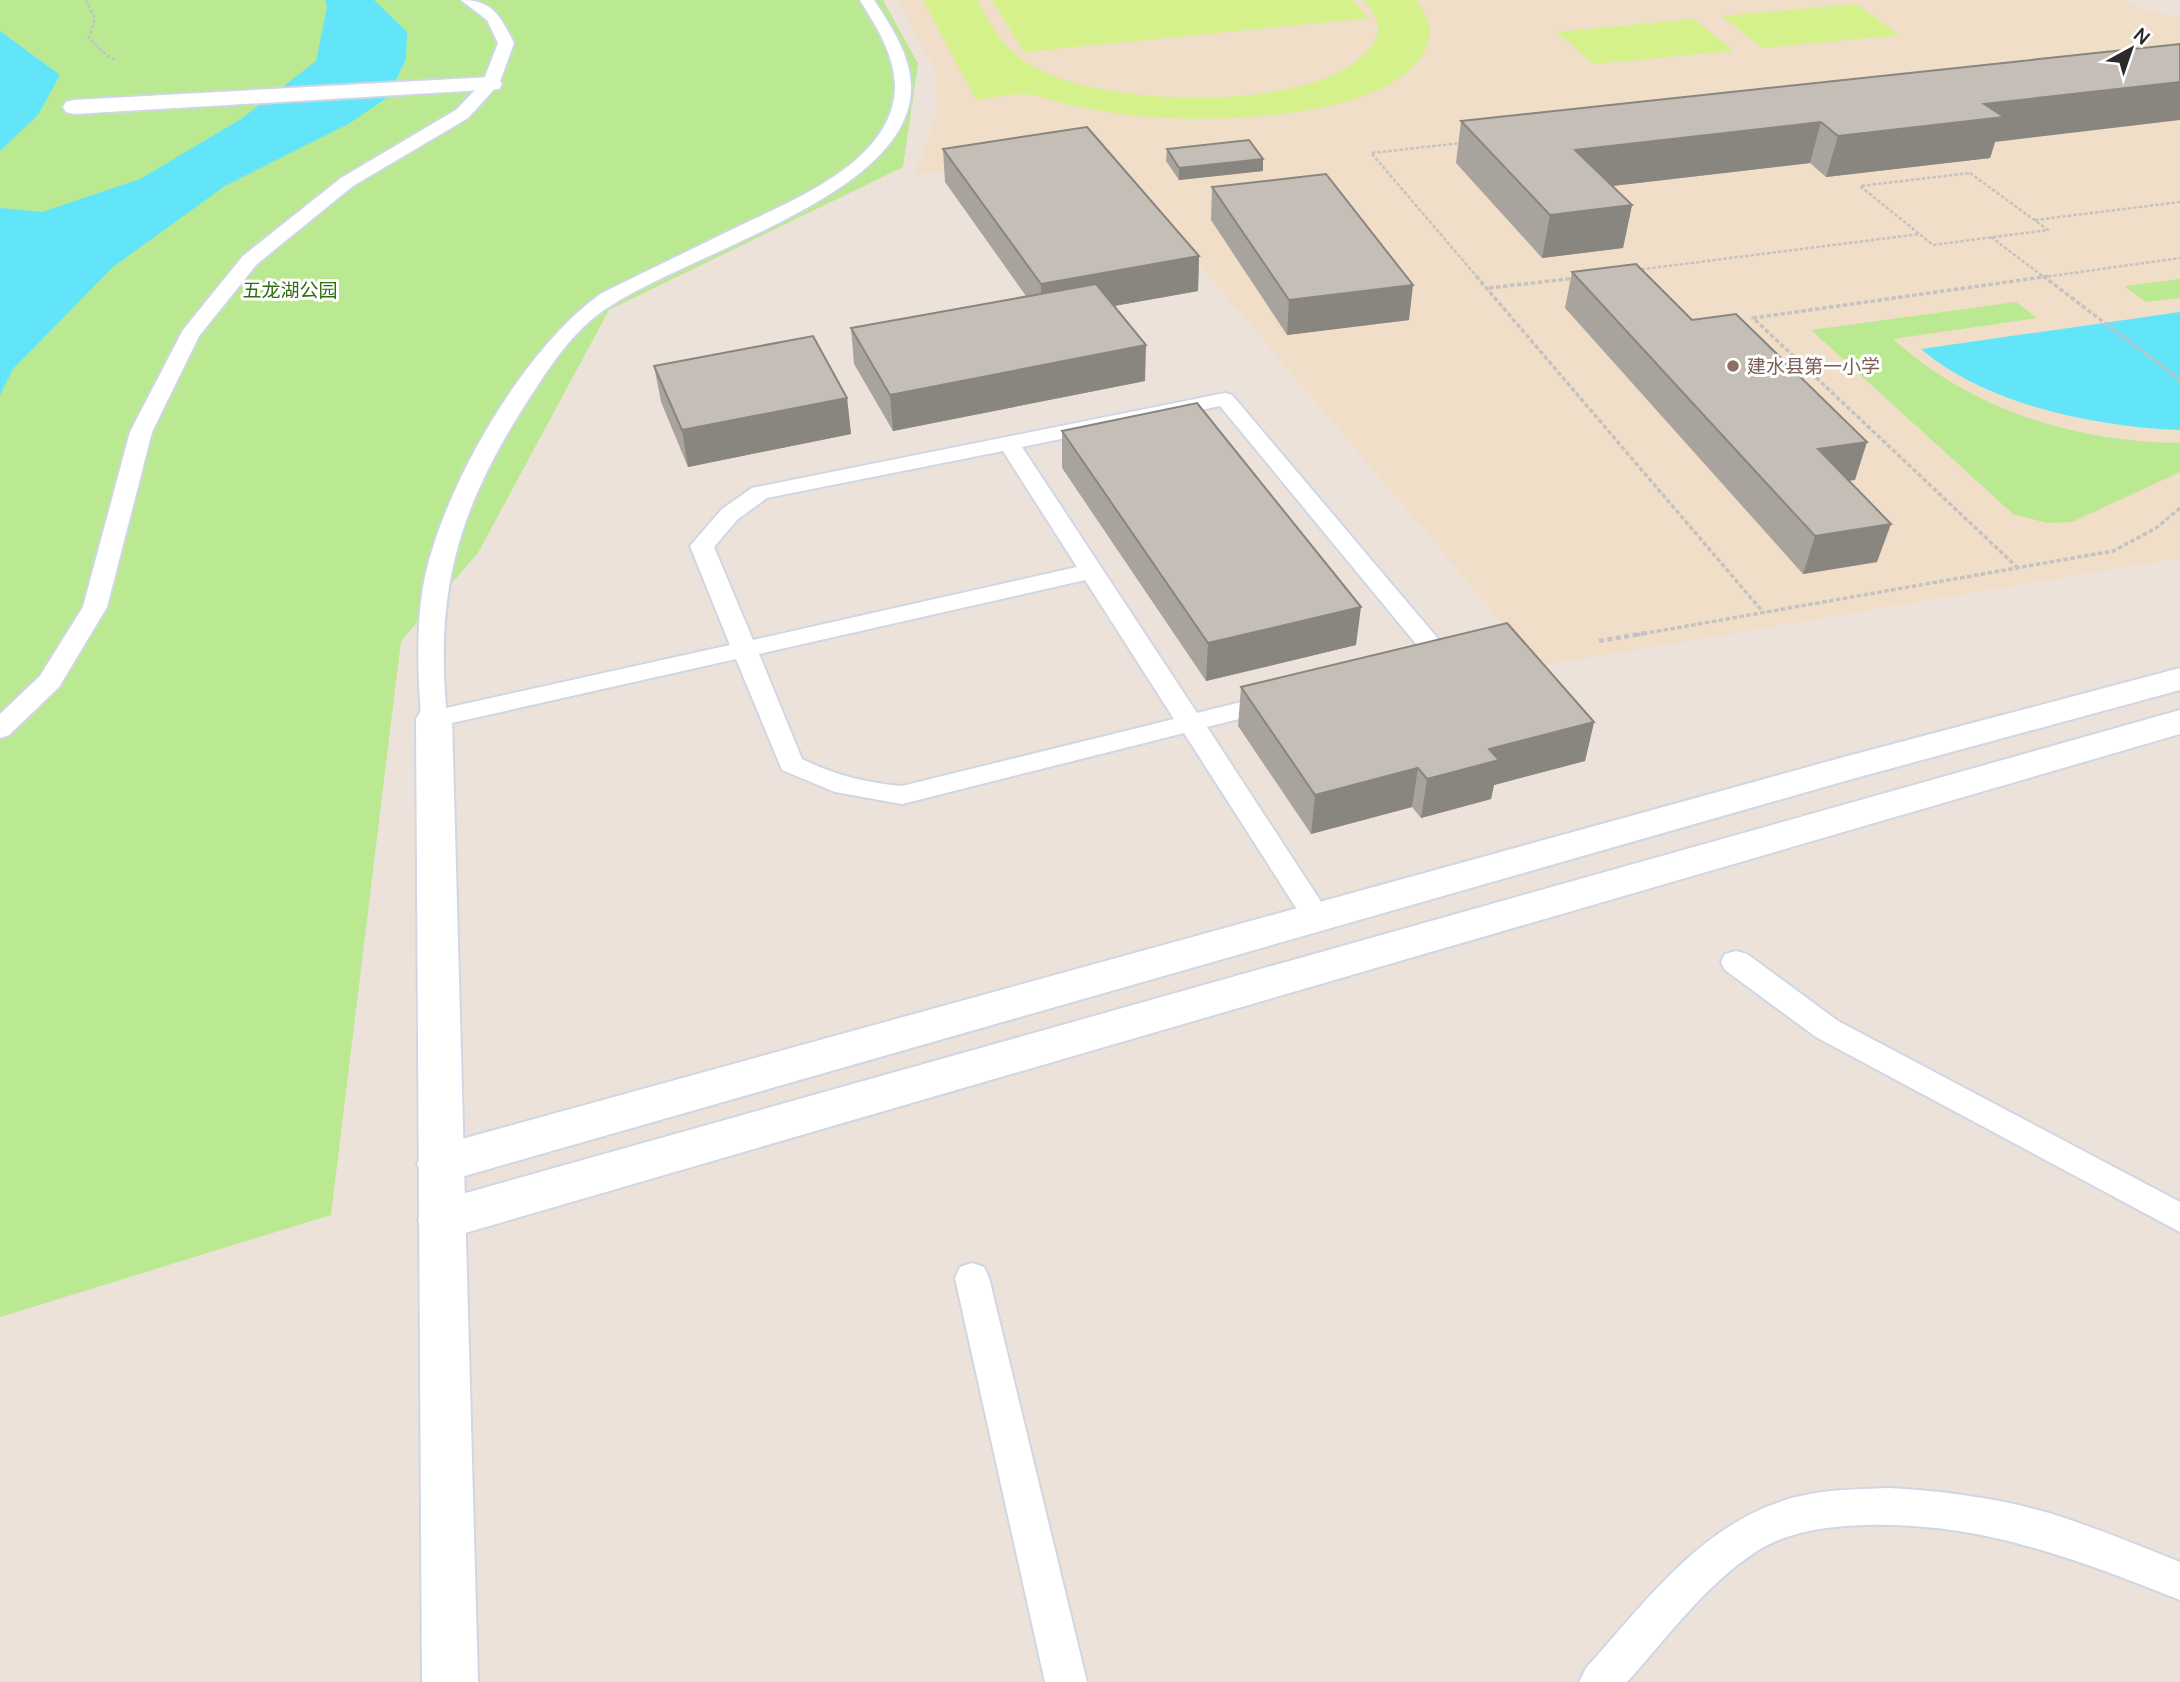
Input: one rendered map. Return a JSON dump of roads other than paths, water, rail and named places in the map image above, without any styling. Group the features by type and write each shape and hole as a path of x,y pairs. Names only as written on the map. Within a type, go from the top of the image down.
{"street":[{"path":"74,107 491,83"},
{"path":"440,1164 1844,769 2180,679"},
{"path":"434,719 450,1682"},
{"path":"441,1220 1853,813 2180,722"}],"lane":[{"path":"0,729 50,681 95,607 141,432 190,334 250,260 347,182 462,114 491,83 506,43 493,17 468,0"},
{"path":"867,0 890,36 902,69 903,89 899,111 885,139 858,166 820,192 589,310 561,337 475,468 455,515 439,566 430,620 428,668 434,719 1092,571"},
{"path":"1225,398 1443,660 902,795 868,792 837,785 790,764 702,546 722,522 743,503 760,493 1009,442 1225,398"},
{"path":"1009,442 1317,918"},
{"path":"1736,962 1827,1030 2180,1217"},
{"path":"972,1278 1066,1682"},
{"path":"1600,1682 1709,1563 1743,1538 1781,1519 1839,1508 1900,1507 1972,1513 2047,1531 2180,1581"}],"water":[{"path":"325,0 374,0 407,32 406,59 388,97 350,123 225,186 113,267 13,369 0,395 0,208 42,212 140,179 241,119 316,61 327,7"},
{"path":"0,31 60,75 38,115 0,151"},
{"path":"2180,312 2180,430 2114,424 2044,409 1977,385 1921,349"}],"place":[{"name":"建水县第一小学","path":"1733,366"}],"park label":[{"name":"五龙湖公园","path":"290,290"}]}
